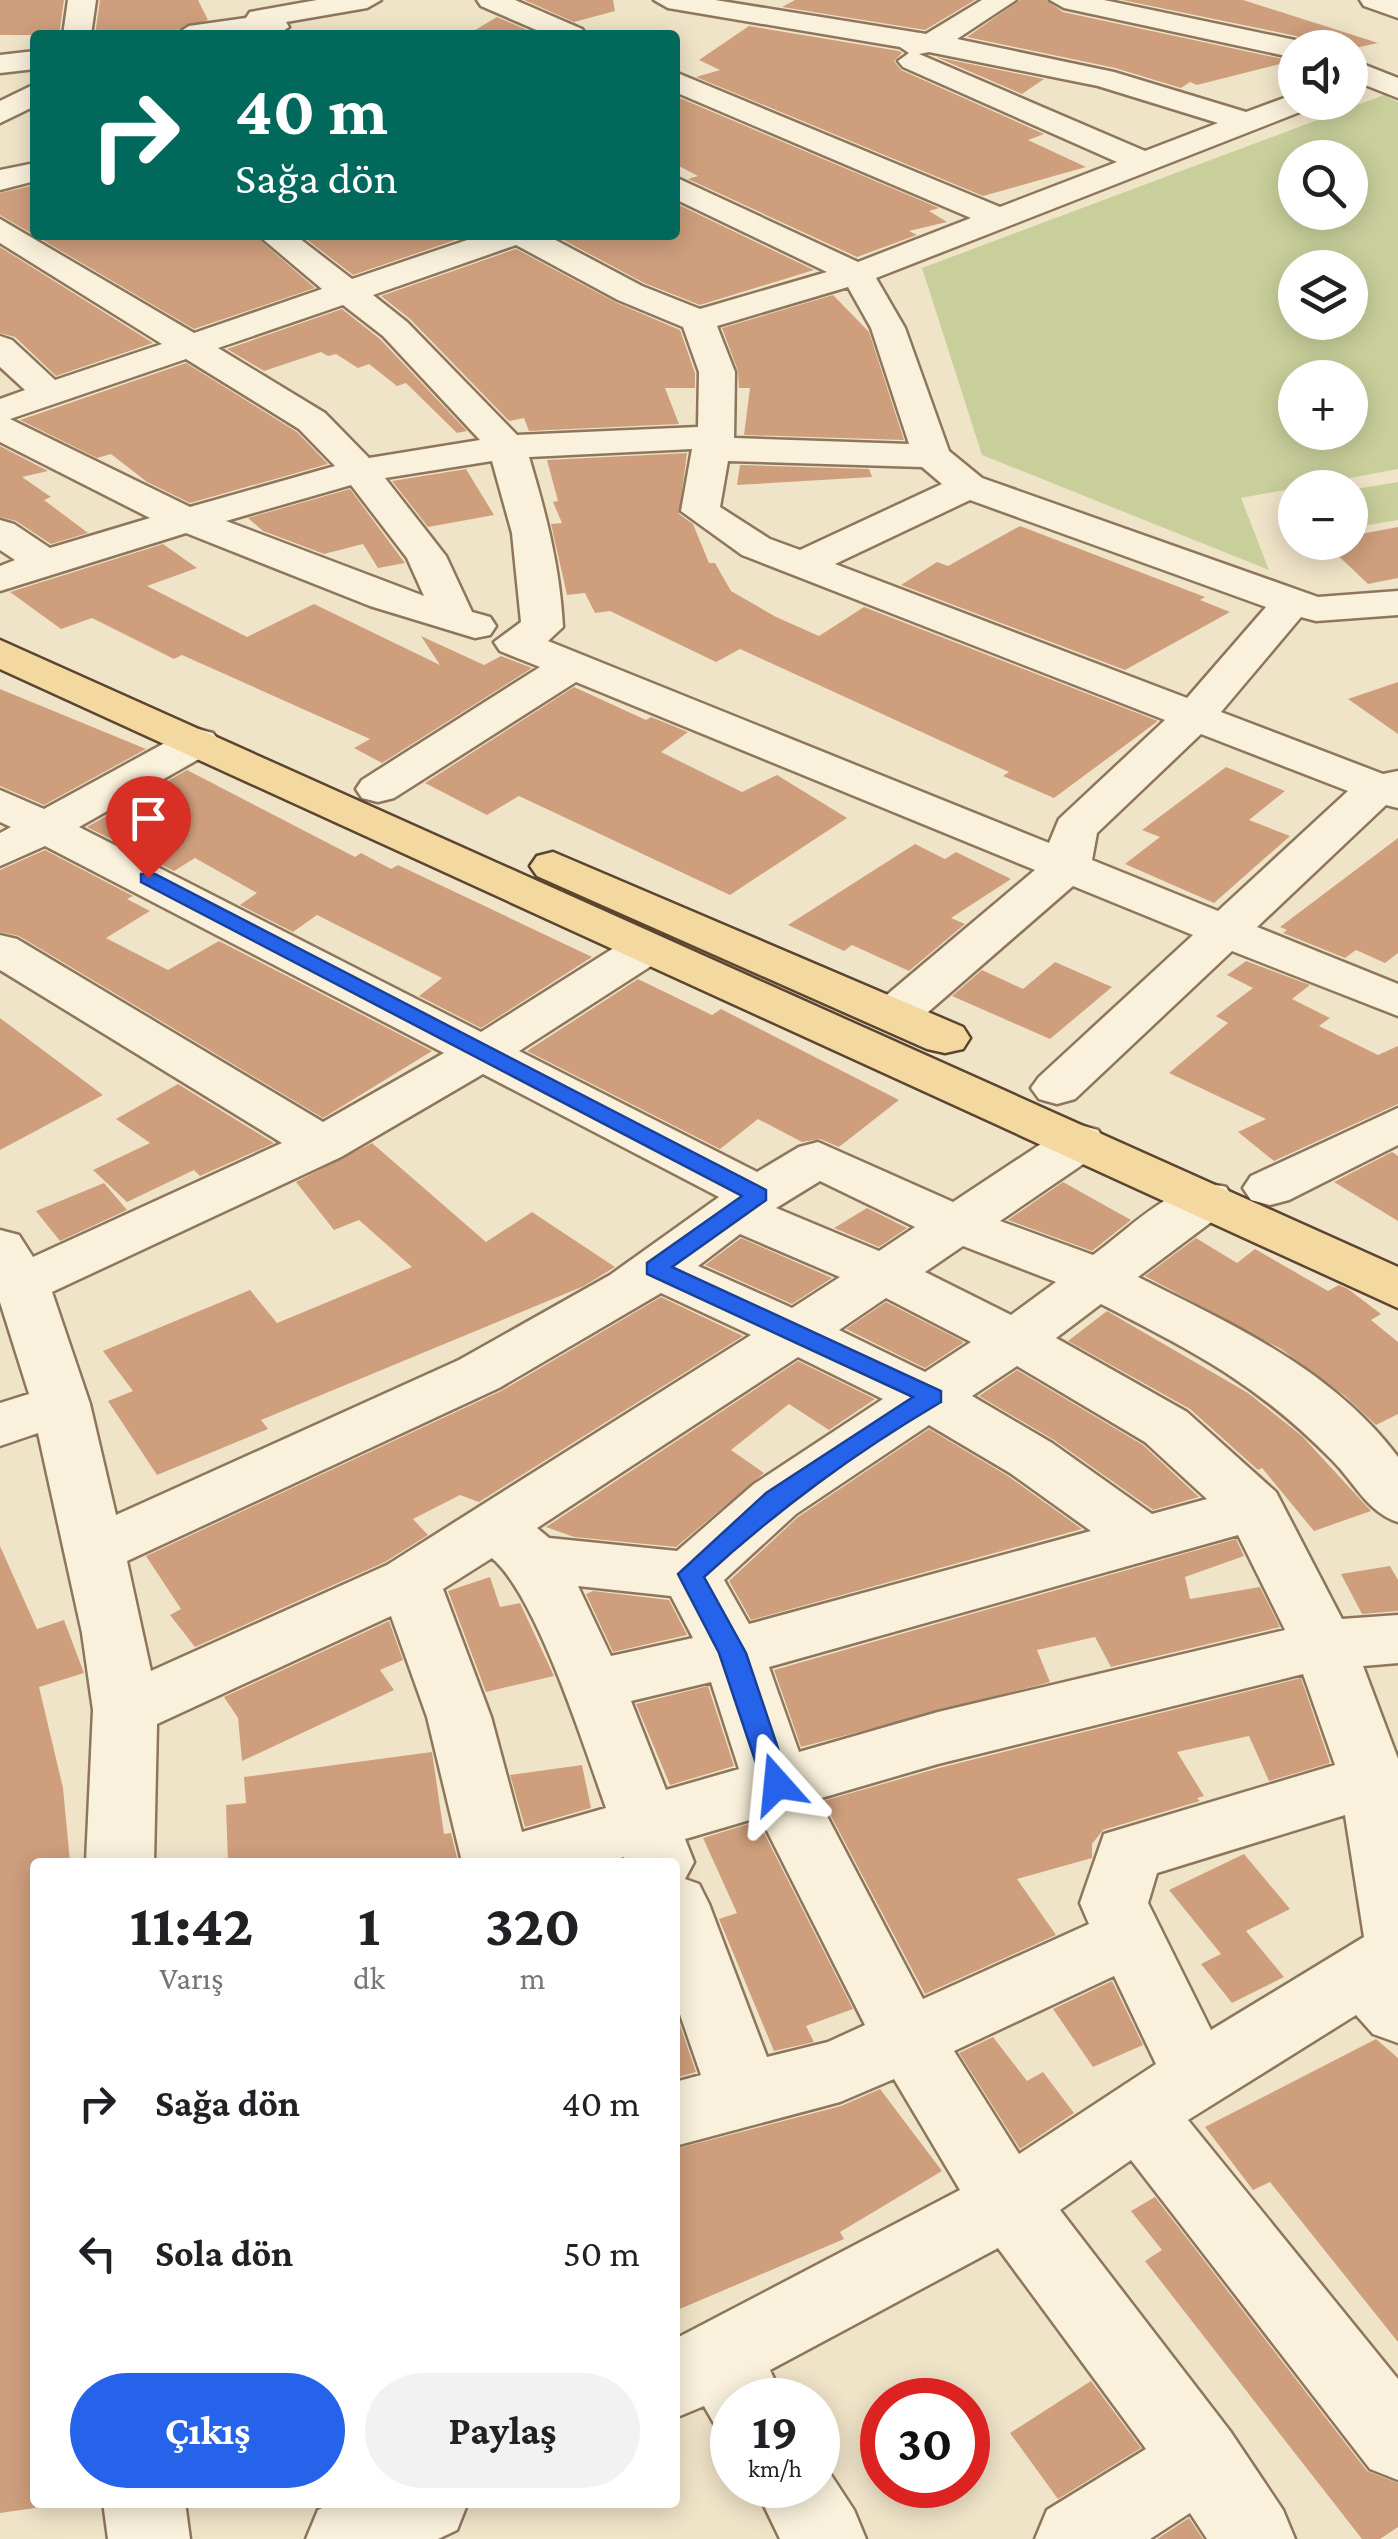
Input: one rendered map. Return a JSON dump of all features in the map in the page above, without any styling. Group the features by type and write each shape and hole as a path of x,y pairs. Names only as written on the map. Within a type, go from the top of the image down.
{"main road":[{"path":"0,617 378,789 1057,1088 1398,1246"},
{"path":"0,653 645,949 1208,1199 1398,1289"}],"street":[{"path":"77,30 82,0"},
{"path":"217,30 367,0"},
{"path":"492,0 561,30"},
{"path":"668,0 1070,68 1186,100 1245,122"},
{"path":"888,50 931,44 1002,0"},
{"path":"1064,0 1160,11 1278,44"},
{"path":"1374,0 1398,10"},
{"path":"1160,11 1278,89"},
{"path":"695,37 730,28 760,29 888,50 1148,164"},
{"path":"0,64 30,61"},
{"path":"680,83 996,217"},
{"path":"0,115 30,96"},
{"path":"528,240 630,293 698,321 856,274 996,217 1148,164 1278,109"},
{"path":"0,115 30,112"},
{"path":"0,180 30,173"},
{"path":"680,189 856,274 888,328 932,456 968,486 1316,609 1398,603"},
{"path":"0,228 30,218"},
{"path":"0,228 312,421 360,471 426,556 454,618"},
{"path":"280,240 395,330 507,447 532,533 542,591 528,635"},
{"path":"0,411 504,240"},
{"path":"698,321 718,374 713,443 700,511 756,547 800,565 1194,717 1391,788 1224,930 1057,1088"},
{"path":"0,347 50,395"},
{"path":"0,428 186,519 384,597 528,635 570,631 604,643 1072,848 1224,930 1398,1001"},
{"path":"0,579 186,519 360,471 507,447 713,443 932,456"},
{"path":"800,565 968,486"},
{"path":"0,532 46,563"},
{"path":"894,1016 1072,848 1194,717 1292,602"},
{"path":"528,635 570,667 1072,848"},
{"path":"378,789 570,667"},
{"path":"0,852 198,742"},
{"path":"0,804 48,825 480,1054 747,1204 1014,1340 1166,1427 1255,1508 1324,1645 1374,1780 1389,1969 1167,2094 1009,2203 715,2378"},
{"path":"0,949 322,1145"},
{"path":"120,1858 124,1710 113,1632 61,1404 11,1266 322,1145 480,1054 645,949"},
{"path":"1270,1188 1398,1124"},
{"path":"124,1710 409,1581 513,1542 794,1333 1080,1142"},
{"path":"93,1550 479,1374 630,1288 747,1204 818,1159 953,1224 1038,1252 1095,1278 1248,1356 1306,1398 1369,1461 1398,1500"},
{"path":"690,1574 774,1499 1014,1340 1208,1199"},
{"path":"655,1268 932,1396 1090,1494 1145,1541"},
{"path":"0,1425 61,1404"},
{"path":"592,1685 732,1653 1255,1508"},
{"path":"513,1542 690,1574"},
{"path":"513,1542 592,1685 653,1844"},
{"path":"690,1574 732,1653 777,1784 909,2041 1009,2203 1202,2460 1254,2539"},
{"path":"409,1581 459,1716 495,1858"},
{"path":"545,1858 653,1844 777,1784 938,1738 1324,1645 1398,1638"},
{"path":"1374,1780 1128,1854 1114,1903 1130,1937 1167,2094 1398,2442"},
{"path":"680,1918 745,2095"},
{"path":"680,2113 840,2070 1130,1937"},
{"path":"1076,2539 1202,2460"},
{"path":"145,2508 149,2539"},
{"path":"347,2539 415,2508"},
{"path":"807,2508 825,2539"}],"green space":[{"path":"1384,95 1398,102 1398,469 1368,475 1368,470 1278,470 1278,491 1241,498 1269,570 982,455 922,268 1317,120 1368,120 1368,101"},
{"path":"1398,482 1398,520 1368,525 1368,487"}],"building":[{"path":"0,0 64,0 60,30 0,35"},
{"path":"100,0 198,0 208,20 176,30 96,30"},
{"path":"524,0 613,0 615,11 574,22"},
{"path":"795,0 975,0 925,30 782,7"},
{"path":"1020,0 1046,0 1063,12 1278,58 1278,65 1197,85 1190,82 1181,88 1115,68 967,37"},
{"path":"1122,0 1243,0 1337,30 1278,32"},
{"path":"497,17 527,30 475,30"},
{"path":"749,26 899,51 902,53 894,61 901,70 1044,134 1028,140 1086,167 983,196 696,77 720,70 699,60"},
{"path":"936,57 1044,79 1022,94"},
{"path":"680,98 939,208 929,211 947,222 909,231 917,235 857,257 688,179 698,176 680,167"},
{"path":"30,186 30,233 0,215 0,193"},
{"path":"680,205 814,270 700,305 644,283 563,240 680,240"},
{"path":"43,240 260,240 315,288 194,329"},
{"path":"308,240 455,240 353,275"},
{"path":"0,247 153,343 56,376 15,337 0,333"},
{"path":"516,249 617,303 680,330 695,373 695,388 665,388 679,424 529,431 524,418 509,421 410,319 381,296"},
{"path":"833,295 869,332 904,440 744,435 750,388 739,388 738,371 722,328"},
{"path":"342,309 380,339 467,431 457,433 406,383 397,386 369,364 358,368 336,354 328,356 321,352 264,371 227,349"},
{"path":"186,363 297,432 328,464 190,503 147,482 111,454 97,458 20,420"},
{"path":"0,446 48,471 22,477 51,497 44,500 88,533 51,544 16,521 0,517"},
{"path":"687,453 679,514 693,524 709,563 715,563 731,591 776,617 819,636 864,607 1158,721 1054,798 1003,776 1009,772 740,649 716,662 610,611 595,613 585,593 567,595 551,524 562,523 553,502 558,501 547,460"},
{"path":"740,465 869,469 872,477 737,485"},
{"path":"466,469 494,515 428,527 392,481"},
{"path":"350,489 405,563 378,568 363,544 324,554 263,531 248,518"},
{"path":"1020,526 1205,597 1200,600 1230,612 1125,670 901,585 937,562 948,566"},
{"path":"1398,527 1398,578 1368,584 1343,560 1368,560 1368,533"},
{"path":"163,544 197,568 147,586 247,637 314,604 440,665 421,636 484,665 501,656 532,668 382,763 354,748 370,739 182,655 174,659 92,618 61,629 10,592"},
{"path":"1398,682 1398,734 1348,699"},
{"path":"574,687 646,720 651,717 688,732 661,752 742,792 777,775 847,818 730,895 519,796 487,815 425,783"},
{"path":"0,689 146,749 44,805 0,786"},
{"path":"1226,767 1285,791 1249,820 1290,836 1214,903 1125,864 1160,837 1142,830"},
{"path":"187,770 355,857 361,853 391,869 398,865 592,957 481,1028 419,996 442,978 317,915 293,932 240,905 257,893 195,858 174,871 87,827"},
{"path":"1398,838 1398,953 1385,963 1356,950 1345,958 1283,933 1287,930 1280,927"},
{"path":"915,844 945,859 956,852 1011,879 951,918 965,924 909,971 852,945 844,951 788,925"},
{"path":"45,850 133,896 127,899 150,911 106,938 168,970 219,941 432,1051 323,1118 19,936 0,932 0,870"},
{"path":"1246,961 1310,985 1292,999 1330,1018 1319,1026 1378,1055 1398,1046 1398,1104 1274,1161 1238,1132 1266,1119 1169,1073 1228,1023 1216,1016 1253,988 1227,975"},
{"path":"1055,962 1112,987 1050,1039 952,996 982,970 1023,989"},
{"path":"638,979 712,1015 721,1009 899,1100 839,1147 820,1139 802,1142 758,1119 720,1149 527,1051"},
{"path":"0,1018 103,1095 0,1150"},
{"path":"178,1084 274,1143 200,1176 194,1170 127,1202 93,1170 150,1143 116,1119"},
{"path":"372,1143 486,1242 532,1212 615,1267 584,1286 261,1420 268,1429 157,1475 108,1401 133,1391 103,1351 250,1290 277,1323 412,1267 359,1220 334,1230 296,1182"},
{"path":"1392,1152 1398,1156 1398,1221 1334,1182"},
{"path":"1063,1182 1131,1220 1092,1251 1008,1220"},
{"path":"104,1183 127,1210 60,1241 36,1211"},
{"path":"867,1208 907,1228 879,1247 834,1228"},
{"path":"741,1238 832,1278 792,1304 705,1265"},
{"path":"1196,1238 1237,1263 1255,1249 1328,1291 1339,1285 1348,1289 1381,1314 1371,1320 1398,1342 1398,1414 1376,1425 1345,1396 1281,1349 1145,1276"},
{"path":"661,1297 743,1336 479,1502 460,1495 413,1519 428,1535 385,1562 195,1647 170,1615 181,1609 146,1556 501,1391"},
{"path":"886,1302 963,1343 925,1368 846,1329"},
{"path":"1107,1311 1248,1393 1302,1436 1371,1511 1314,1531 1262,1468 1258,1470 1190,1409 1068,1341"},
{"path":"798,1361 875,1399 829,1430 789,1404 731,1450 764,1473 676,1547 574,1537 546,1527"},
{"path":"1017,1370 1143,1445 1199,1497 1153,1510 1054,1440 979,1396"},
{"path":"929,1429 1008,1476 1082,1529 751,1620 729,1581 798,1517"},
{"path":"1236,1539 1244,1556 1185,1577 1190,1599 1260,1587 1280,1627 1111,1667 1095,1637 1037,1650 1050,1682 801,1747 774,1670"},
{"path":"0,1546 37,1629 64,1620 84,1673 39,1687 63,1788 70,1858 30,1858 30,2508 35,2508 0,2513"},
{"path":"1390,1566 1398,1580 1398,1611 1362,1614 1341,1574"},
{"path":"490,1577 500,1607 520,1603 554,1676 486,1692 448,1591"},
{"path":"593,1591 669,1600 687,1635 613,1652 586,1594"},
{"path":"389,1621 403,1660 380,1670 394,1690 242,1761 238,1718 224,1697"},
{"path":"1301,1678 1330,1763 1269,1781 1249,1736 1177,1752 1204,1796 1197,1798 1200,1801 1103,1830 1092,1844 1092,1858 1017,1879 1056,1935 925,1994 823,1801 939,1768"},
{"path":"708,1686 734,1766 670,1785 636,1704"},
{"path":"432,1752 444,1834 451,1833 457,1858 228,1858 226,1805 246,1803 244,1777"},
{"path":"582,1765 591,1808 525,1827 510,1775"},
{"path":"758,1821 853,2009 806,2026 814,2042 774,2051 719,1919 737,1913 703,1838"},
{"path":"1244,1854 1290,1909 1246,1931 1284,1977 1232,2003 1201,1964 1221,1954 1169,1890"},
{"path":"1112,1981 1143,2045 1093,2067 1053,2009"},
{"path":"680,2026 696,2072 680,2077"},
{"path":"993,2037 1027,2081 1043,2072 1074,2113 1020,2149 959,2053"},
{"path":"1376,2039 1398,2058 1398,2342 1270,2182 1253,2190 1205,2127"},
{"path":"880,2089 942,2171 840,2232 844,2239 680,2309 680,2148 841,2106"},
{"path":"1155,2197 1367,2471 1398,2483 1398,2527 1380,2539 1362,2539 1145,2261 1162,2250 1131,2211"},
{"path":"1091,2381 1141,2448 1058,2499 1010,2433"},
{"path":"1189,2518 1203,2539 1157,2539"}],"route":[{"path":"148,878 480,1054 758,1195 655,1268 932,1396 860,1439 774,1499 690,1574 732,1653 777,1784"}]}
